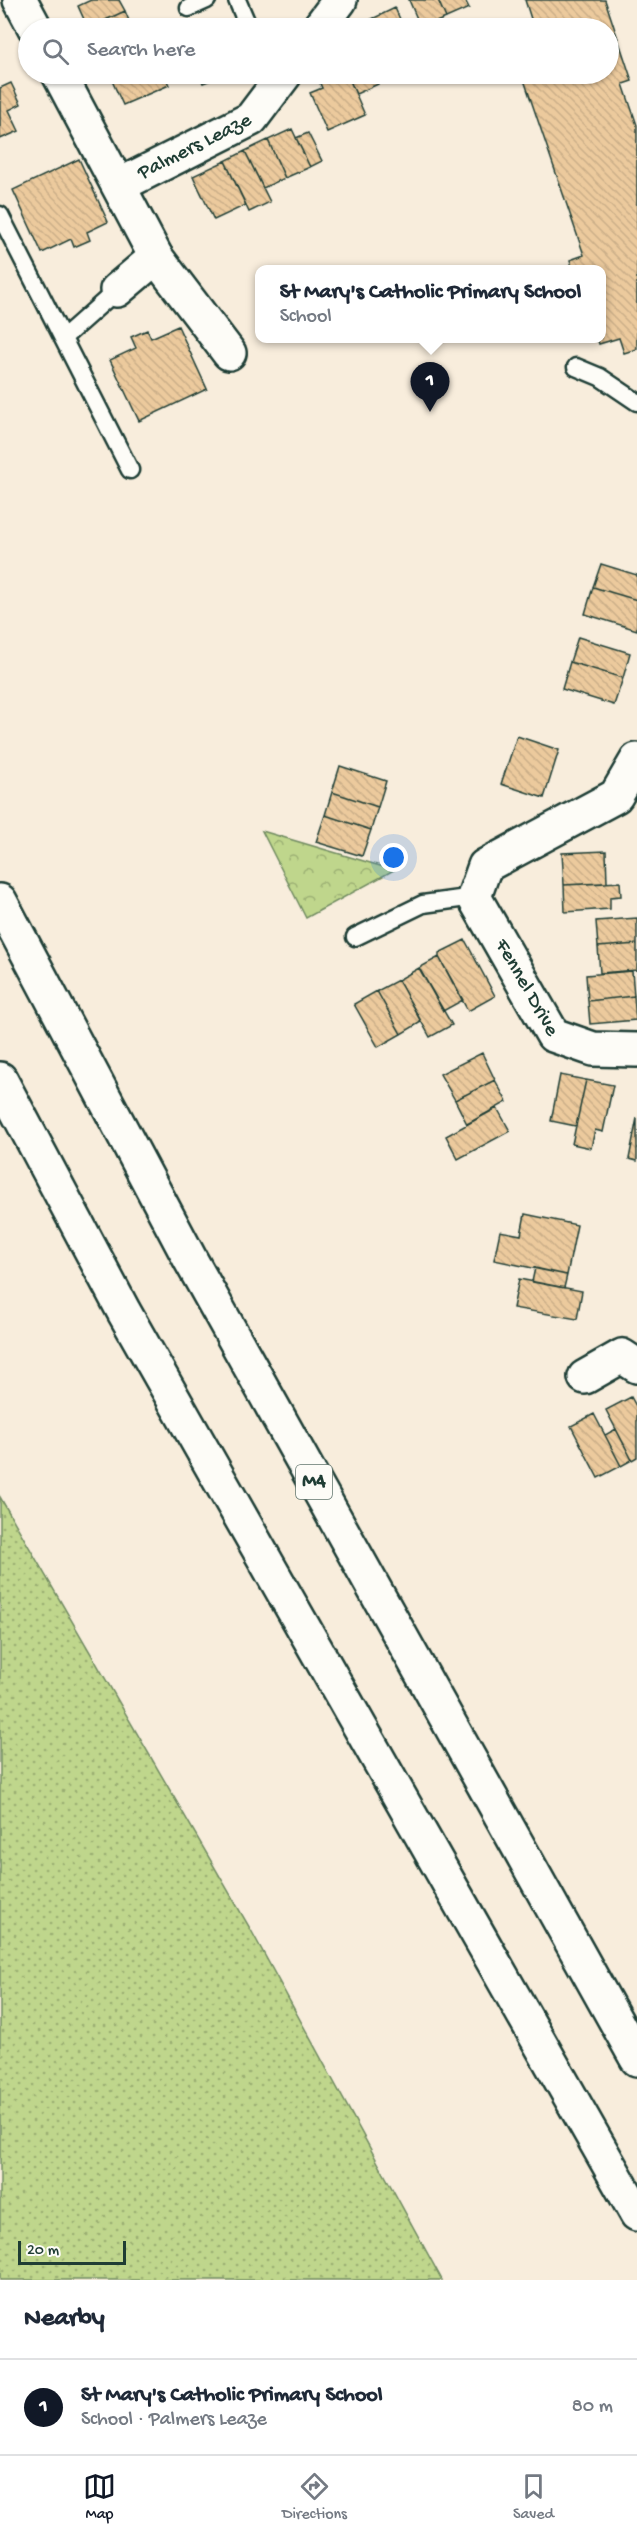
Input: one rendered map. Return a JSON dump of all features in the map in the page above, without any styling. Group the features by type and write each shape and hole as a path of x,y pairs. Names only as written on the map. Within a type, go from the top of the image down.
{"main road":[{"path":"326,18 340,0"},
{"path":"16,2 28,18"},
{"name":"Palmers Leaze","path":"64,84 120,185 156,257 229,353"},
{"name":"Palmers Leaze","path":"120,185 251,119 272,84"},
{"path":"117,290 156,257"},
{"path":"474,897 484,866 616,796 637,760"},
{"name":"Fennel Drive","path":"474,897 553,1035 593,1049 637,1050"},
{"name":"M4","path":"0,901 190,1259 637,2058"},
{"path":"0,1079 124,1312 637,2214"},
{"path":"585,1377 622,1356 637,1366"}],"lane":[{"path":"189,8 207,0"},
{"path":"237,0 245,18"},
{"path":"0,215 130,470"},
{"path":"63,338 117,290"},
{"path":"576,367 600,377 637,402"},
{"path":"355,937 423,904 474,897"}],"green space":[{"path":"262,831 394,870 306,918"},
{"path":"0,1497 251,1930 442,2280 0,2280"}],"building":[{"path":"91,0 119,0 125,11 110,18 83,18 78,6"},
{"path":"409,0 438,0 446,18 417,18"},
{"path":"438,0 465,0 469,8 446,18"},
{"path":"525,0 605,0 611,18 531,18"},
{"path":"395,8 400,18 374,18"},
{"path":"125,11 128,18 110,18"},
{"path":"619,42 632,81 623,84 637,125 637,349 624,353 619,338 606,342 606,265 572,265 570,260 584,255 525,84 619,84"},
{"path":"11,83 21,104 9,110 19,131 0,139 0,88"},
{"path":"114,84 169,85 123,105"},
{"path":"320,84 351,84 365,115 327,132 310,93 322,88"},
{"path":"352,84 378,84 356,94"},
{"path":"292,129 310,167 285,178 268,140"},
{"path":"308,133 322,161 310,167 296,138"},
{"path":"268,140 285,178 263,188 245,151"},
{"path":"245,151 270,202 249,212 225,161"},
{"path":"79,159 108,222 87,232 90,240 74,247 71,239 42,253 13,190"},
{"path":"225,161 246,205 214,220 193,176"},
{"path":"178,326 207,389 139,421 110,360 136,348 131,337 147,330 151,338"},
{"path":"601,564 637,575 637,600 593,587"},
{"path":"593,587 637,600 637,630 585,614"},
{"path":"578,637 630,653 623,678 570,662"},
{"path":"570,662 623,678 614,705 562,689"},
{"path":"517,736 559,750 544,798 501,784"},
{"path":"340,766 386,781 378,807 332,792"},
{"path":"332,792 378,807 371,830 325,815"},
{"path":"325,815 371,830 362,856 316,842"},
{"path":"606,851 607,883 564,885 562,853"},
{"path":"620,882 621,896 610,897 610,909 565,912 564,885"},
{"path":"637,918 637,944 598,947 596,921"},
{"path":"465,940 495,996 468,1011 439,957 439,953"},
{"path":"637,944 637,970 600,973 598,947"},
{"path":"439,957 463,1000 443,1011 419,968"},
{"path":"419,968 452,1025 430,1037 398,980"},
{"path":"632,971 634,996 588,1001 586,975"},
{"path":"398,980 421,1022 401,1034 377,991"},
{"path":"377,991 401,1034 378,1047 354,1004"},
{"path":"634,996 636,1020 590,1024 588,1001"},
{"path":"482,1053 495,1080 455,1100 440,1074"},
{"path":"560,1075 586,1080 576,1126 551,1121"},
{"path":"495,1080 507,1102 467,1124 455,1100"},
{"path":"586,1080 613,1085 603,1132 595,1130 591,1148 572,1144"},
{"path":"497,1108 510,1131 458,1159 446,1136"},
{"path":"637,1118 637,1161 629,1159"},
{"path":"525,1214 577,1225 567,1275 494,1260 500,1231 521,1235"},
{"path":"535,1268 567,1275 564,1288 532,1282"},
{"path":"519,1279 582,1291 577,1319 513,1308"},
{"path":"631,1397 637,1408 637,1457 632,1460 606,1410"},
{"path":"594,1414 621,1466 598,1478 571,1426"},
{"path":"616,1429 632,1460 621,1466 605,1435"}],"place":[{"name":"St Mary's Catholic Primary School","path":"430,412"}]}
